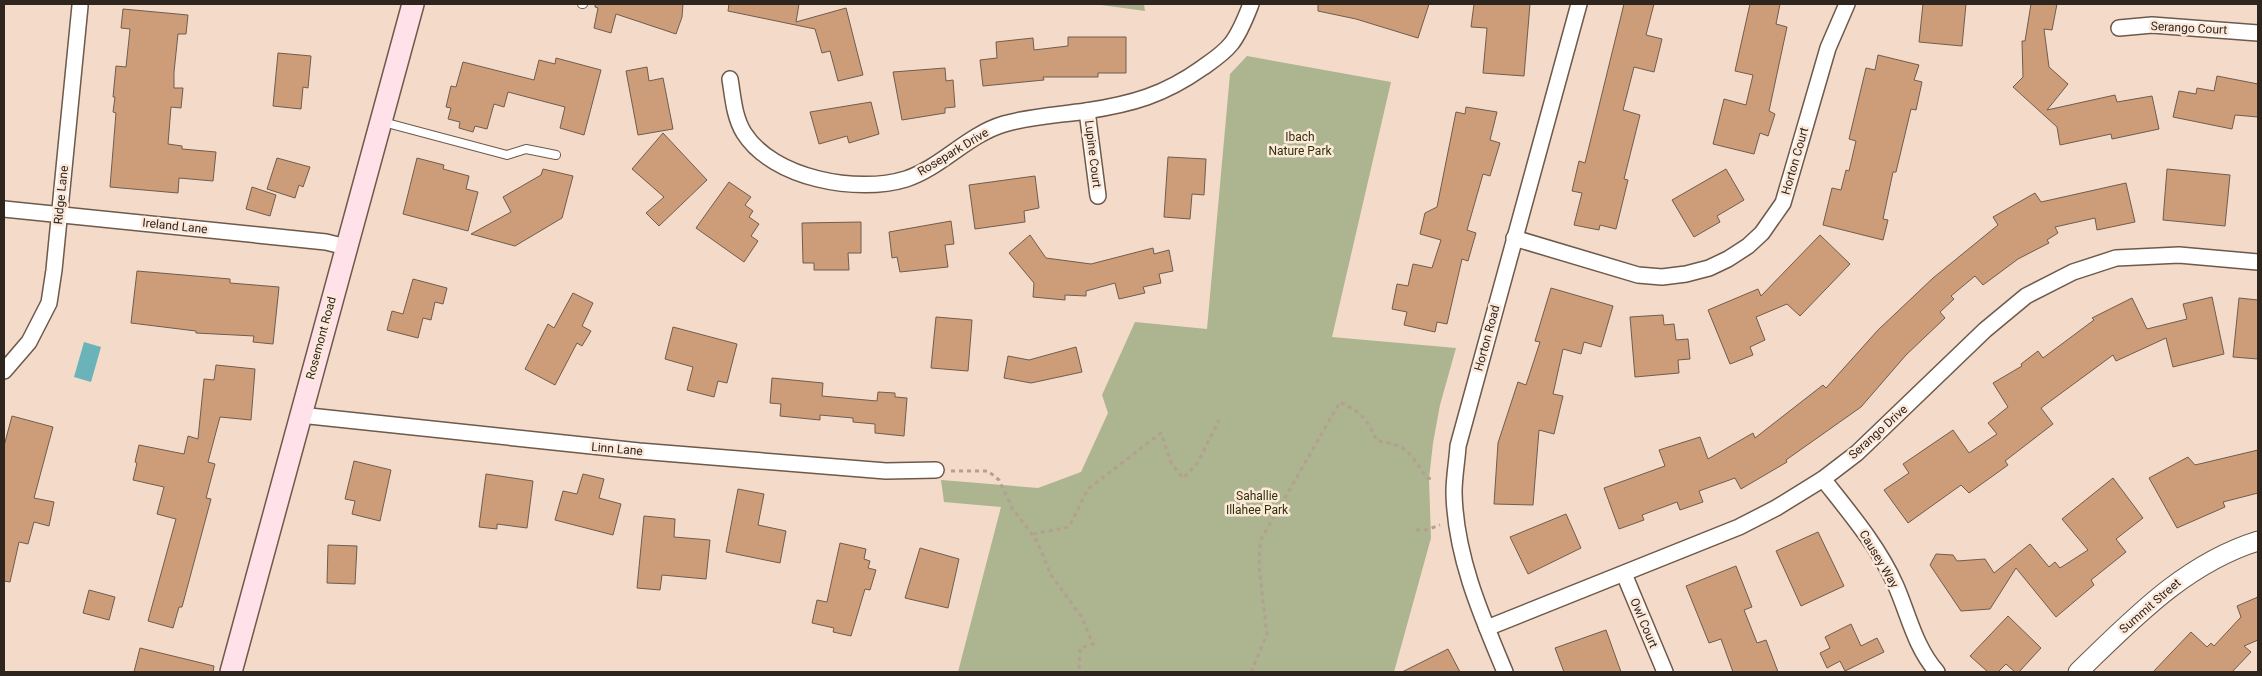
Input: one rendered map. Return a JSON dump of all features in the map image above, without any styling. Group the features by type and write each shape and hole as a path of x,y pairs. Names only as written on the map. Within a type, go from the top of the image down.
{"main road":[{"name":"Rosemont Road","path":"231,672 413,4"}],"street":[{"name":"Rosepark Drive","path":"730,79 735,112 743,132 751,142 779,164 816,180 853,185 879,185 907,178 932,166 979,134 1002,124 1027,118 1133,103 1168,90 1191,76 1231,44 1251,4"},
{"name":"Horton Road","path":"1505,672 1487,628 1464,561 1454,492 1458,446 1579,4"},
{"name":"Horton Court","path":"1514,238 1638,275 1662,277 1686,274 1709,268 1748,246 1762,232 1783,203 1828,48 1847,4"},
{"name":"Ridge Lane","path":"4,371 29,342 49,303 54,270 80,6"},
{"name":"Serango Court","path":"2119,28 2152,25 2258,33"},
{"name":"Lupine Court","path":"1087,111 1098,196"},
{"name":"Ireland Lane","path":"4,209 326,242 346,247"},
{"name":"Serango Drive","path":"1487,628 1624,574 1739,526 1776,508 1822,479 1871,440 1985,330 2026,296 2065,276 2116,258 2148,255 2179,255 2258,262"},
{"name":"Linn Lane","path":"300,416 639,451 886,471 936,470"},
{"name":"Causey Way","path":"1822,479 1876,550 1896,586 1915,640 1937,672"},
{"name":"Summit Street","path":"2078,672 2134,618 2176,582 2213,560 2258,541"},
{"name":"Owl Court","path":"1624,574 1665,672"}],"lane":[{"path":"381,122 507,155 526,149 556,155"}],"path":[{"path":"1251,672 1268,634 1259,567 1260,541 1340,402 1355,409 1370,423 1377,441 1394,443 1407,450 1418,460 1427,478 1433,479"},
{"path":"1032,534 1070,527 1088,489 1161,432 1171,463 1183,478 1196,464 1219,420"},
{"path":"936,470 954,472 980,470 994,474 1012,508 1032,534 1051,575 1081,616 1093,644 1080,648 1079,672"},
{"path":"1416,530 1426,530 1440,525"}],"green space":[{"path":"1094,4 1144,4 1145,11"},
{"name":"Sahallie Illahee Park","path":"1247,56 1391,82 1332,337 1456,348 1440,405 1433,443 1429,479 1431,538 1394,672 958,672 1001,507 944,502 941,480 1038,488 1081,472 1108,413 1102,395 1135,322 1207,329 1230,74"}],"water":[{"path":"84,342 101,347 91,382 74,377"}],"building":[{"path":"595,4 683,4 682,17 676,34 616,14 611,33 594,28 598,8 595,7"},
{"path":"729,4 799,4 796,22 846,8 863,75 838,81 830,51 822,53 815,29 728,11"},
{"path":"1318,4 1429,4 1418,38 1356,19 1318,11"},
{"path":"1474,4 1530,4 1524,76 1483,73 1487,28 1471,27"},
{"path":"1624,4 1654,4 1646,35 1662,39 1654,72 1634,67 1623,110 1640,115 1624,179 1628,180 1616,229 1600,225 1599,230 1574,225 1582,193 1572,191 1579,161 1585,163"},
{"path":"1750,4 1780,4 1776,24 1787,27 1769,111 1775,114 1768,136 1760,133 1754,154 1713,144 1724,99 1746,105 1753,75 1735,71"},
{"path":"1923,4 1966,4 1962,46 1919,42"},
{"path":"2031,4 2057,4 2052,30 2044,29 2049,67 2068,84 2047,110 2115,95 2117,102 2152,96 2159,129 2112,139 2111,134 2060,145 2057,127 2013,87 2023,77 2022,41 2025,41"},
{"path":"123,9 188,15 186,34 178,34 174,72 174,88 183,88 181,108 171,107 168,144 182,146 182,149 216,152 213,181 179,178 178,193 110,187 116,113 113,112 115,97 113,97 116,66 126,67 130,29 121,28"},
{"path":"1068,37 1126,37 1126,73 1098,73 1098,77 1043,77 1044,80 983,86 980,60 997,58 996,42 1033,38 1034,50 1068,46"},
{"path":"278,53 311,56 308,88 303,87 301,109 273,106"},
{"path":"1878,55 1919,65 1914,80 1922,82 1916,110 1911,109 1896,172 1893,172 1883,219 1888,220 1883,240 1823,225 1832,188 1841,190 1846,170 1849,171 1856,141 1849,139 1866,68 1875,70"},
{"path":"556,58 601,70 584,135 560,128 565,107 508,92 504,107 494,104 487,129 475,126 473,132 459,128 460,122 448,119 451,108 446,107 451,86 456,87 463,62 534,80 539,60 555,64"},
{"path":"647,67 649,81 663,78 673,129 638,135 626,71"},
{"path":"945,68 946,81 953,80 955,107 945,108 945,113 902,120 893,72"},
{"path":"2217,76 2258,84 2258,117 2235,115 2232,129 2173,117 2179,91 2196,94 2197,88 2214,91"},
{"path":"871,102 879,134 849,143 847,136 819,144 810,112"},
{"path":"1466,107 1497,112 1490,140 1500,143 1490,176 1483,174 1467,230 1476,233 1468,261 1462,259 1447,324 1437,322 1435,332 1404,325 1407,312 1392,309 1397,284 1408,286 1413,264 1432,268 1441,240 1420,234 1425,213 1437,207 1456,112 1465,114"},
{"path":"663,133 707,180 659,226 646,213 664,197 632,169"},
{"path":"1168,157 1206,159 1204,195 1192,194 1190,219 1164,217"},
{"path":"277,158 310,167 303,187 299,185 295,198 267,189"},
{"path":"417,158 444,165 443,169 469,176 466,189 478,192 468,231 403,214"},
{"path":"543,169 573,176 562,218 515,246 471,234 511,212 503,197 541,175"},
{"path":"1726,169 1744,200 1717,216 1720,222 1694,237 1672,200"},
{"path":"2167,169 2230,175 2225,226 2163,220"},
{"path":"1035,176 1039,208 1024,211 1025,222 975,229 969,185"},
{"path":"729,182 751,197 745,205 753,211 749,217 759,224 751,236 758,241 744,262 696,228"},
{"path":"2126,183 2135,222 2097,230 2095,218 2055,227 2058,233 2047,240 2049,243 2018,259 1983,285 1975,276 1951,296 1954,299 1940,312 1945,318 1906,355 1861,407 1786,460 1787,462 1741,489 1735,478 1699,491 1703,502 1680,510 1677,502 1642,515 1644,520 1619,529 1604,488 1665,466 1659,450 1700,437 1708,459 1753,433 1755,438 1823,385 1826,388 1878,330 1933,278 1998,225 1993,217 2035,193 2041,202"},
{"path":"252,187 276,195 270,216 246,209"},
{"path":"951,221 954,244 945,245 948,267 900,272 897,257 892,258 889,232"},
{"path":"861,222 861,253 848,253 849,270 814,270 814,263 803,263 802,223"},
{"path":"1030,235 1046,258 1091,264 1153,248 1154,254 1169,250 1173,271 1159,274 1161,283 1143,287 1145,293 1119,299 1115,283 1086,291 1086,296 1065,295 1065,300 1033,297 1034,283 1009,253"},
{"path":"1820,235 1850,264 1800,316 1787,304 1756,317 1765,340 1750,347 1753,355 1730,364 1708,310 1758,289 1761,296"},
{"path":"137,271 230,279 230,283 279,287 273,344 253,342 254,336 196,333 196,331 131,323"},
{"path":"413,279 447,288 443,304 435,302 431,320 423,318 418,338 387,330 392,311 403,314"},
{"path":"1551,288 1613,306 1601,347 1584,342 1581,354 1563,349 1553,394 1563,396 1554,434 1539,430 1533,505 1494,504 1498,443 1518,382 1526,385 1540,342 1535,341"},
{"path":"573,293 593,303 582,326 591,331 582,346 577,343 555,385 525,369 548,324 554,328"},
{"path":"2212,297 2224,354 2173,367 2166,338 2116,361 2113,355 2041,408 2053,424 2005,461 2008,465 1969,493 1961,485 1908,523 1884,490 1909,473 1903,464 1953,430 1969,453 1997,434 1988,423 2008,407 1993,383 2022,366 2021,364 2038,351 2043,358 2094,320 2092,318 2132,298 2147,329 2187,319 2183,304"},
{"path":"2239,298 2258,300 2258,359 2233,357"},
{"path":"1663,315 1664,325 1674,324 1676,340 1688,339 1690,359 1678,360 1679,373 1635,377 1630,317"},
{"path":"936,317 972,320 968,371 931,368"},
{"path":"673,327 737,344 727,383 718,381 714,397 687,390 693,367 665,359"},
{"path":"1076,347 1082,372 1031,383 1004,378 1008,356 1029,360"},
{"path":"216,365 255,369 251,420 220,417 208,462 215,464 206,498 211,499 182,607 179,607 173,628 148,621 176,519 157,514 164,487 133,480 137,463 135,462 139,445 184,454 188,436 198,439 204,379 214,380"},
{"path":"772,378 823,383 822,396 877,401 878,392 895,393 895,397 907,398 904,436 875,433 875,424 853,422 853,418 820,415 820,420 780,416 781,404 770,403"},
{"path":"12,416 53,427 34,498 54,502 49,526 34,522 28,544 19,542 10,582 4,581 4,446"},
{"path":"2258,450 2258,493 2223,502 2225,507 2177,528 2149,478 2188,457 2195,465"},
{"path":"354,461 391,470 380,521 352,514 355,501 345,499"},
{"path":"486,474 533,481 527,528 497,524 497,529 479,527"},
{"path":"583,474 604,479 599,498 621,504 613,535 555,520 563,491 577,494"},
{"path":"2113,478 2143,518 2116,539 2126,552 2091,580 2094,585 2056,617 2016,568 1990,609 1961,611 1930,565 1936,554 1953,555 1957,561 1985,559 1994,573 2030,544 2049,567 2055,562 2060,568 2088,550 2062,519"},
{"path":"738,489 764,494 758,525 786,531 780,563 726,552"},
{"path":"1566,514 1581,548 1528,574 1510,537"},
{"path":"644,516 675,519 674,537 710,540 706,579 662,575 660,590 637,588"},
{"path":"1818,532 1844,586 1801,606 1776,551"},
{"path":"840,543 866,549 864,559 870,561 868,568 876,570 870,590 865,589 851,636 833,632 834,628 812,623 817,600 827,602"},
{"path":"328,545 357,546 355,584 327,583"},
{"path":"920,548 959,559 948,608 905,598"},
{"path":"1736,566 1752,607 1744,610 1757,643 1766,640 1778,672 1733,672 1721,639 1709,643 1686,586"},
{"path":"89,590 115,597 109,620 83,613"},
{"path":"2258,597 2258,640 2244,646 2251,652 2232,672 2153,672 2191,632 2207,647 2211,643 2214,646 2241,617 2237,606"},
{"path":"2008,616 2041,648 2019,672 2015,672 2006,664 1998,672 1988,672 1970,656"},
{"path":"1851,624 1861,646 1877,638 1884,652 1845,671 1840,661 1827,668 1820,653 1830,648 1825,637"},
{"path":"1606,630 1621,672 1564,672 1555,648"},
{"path":"140,648 214,666 213,672 134,672"},
{"path":"1448,649 1460,672 1402,672"}],"park label":[{"name":"Ibach Nature Park","path":"1300,144"}]}
